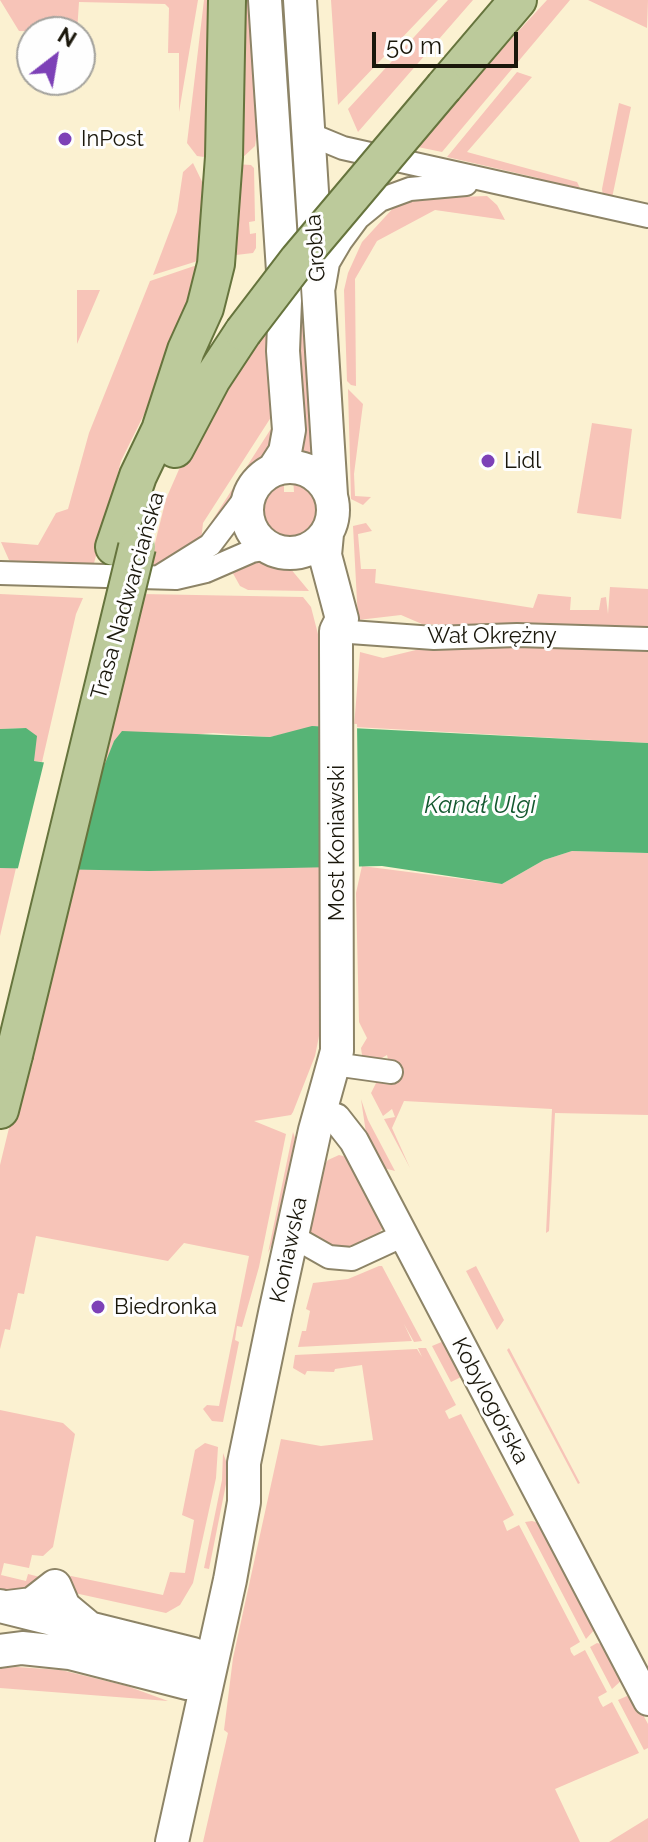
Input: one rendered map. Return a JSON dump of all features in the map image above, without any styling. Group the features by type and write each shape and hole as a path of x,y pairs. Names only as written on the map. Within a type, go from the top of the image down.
{"main road":[{"path":"227,0 221,218 228,313"},
{"name":"Grobla","path":"265,0 285,301 283,351 289,430 285,452 274,469"},
{"name":"Grobla","path":"300,0 331,495"},
{"name":"Trasa Nadwarciańska","path":"436,79 488,0"},
{"name":"Trasa Nadwarciańska","path":"0,1110 138,476 196,363 228,313 436,79 518,0"},
{"name":"Trasa Nadwarciańska","path":"0,1014 125,547 185,428 228,313"},
{"path":"274,469 306,469 317,475 331,495 334,514 327,534 325,555 342,611 336,639 308,575 251,530 247,517 250,492 256,482 274,469"},
{"path":"280,551 311,548 327,534"},
{"name":"Most Koniawski","path":"336,639 336,1051"},
{"name":"Koniawska","path":"160,1842 229,1499 244,1463 292,1236 336,1051"},
{"path":"1,1606 102,1633 197,1670"},
{"path":"0,1651 22,1648 197,1670"},
{"name":"Koniawska","path":"172,1842 197,1670"}],"street":[{"path":"309,134 343,148 648,216"},
{"path":"320,304 328,263 358,218 380,200 410,189 446,184 503,185"},
{"path":"158,577 210,545 250,492"},
{"path":"0,573 193,575 252,551 280,551"},
{"name":"Wał Okrężny","path":"336,639 517,635 648,639"},
{"path":"336,1051 391,1072"},
{"name":"Kobylogórska","path":"320,1114 336,1118 350,1134 648,1701"},
{"path":"292,1236 329,1257 352,1259 404,1235"}],"shaded area":[{"path":"0,0 198,0 179,112 179,53 168,53 169,8 165,4 79,2 78,16 16,16 16,26"},
{"path":"204,0 217,0 211,158 197,156 187,143"},
{"path":"236,0 253,0 257,132 255,146 241,159"},
{"path":"331,0 438,0 338,105"},
{"path":"448,0 473,0 358,132 348,109"},
{"path":"547,0 570,0 442,152 413,146"},
{"path":"588,0 648,0 647,28"},
{"path":"517,72 532,77 467,152 577,182 581,190 537,184 538,178 447,157"},
{"path":"619,103 631,107 612,198 603,196 602,189"},
{"path":"193,163 209,196 204,259 153,275 177,212 183,172"},
{"path":"235,164 254,168 255,221 249,222 250,234 256,233 253,253 236,255 230,244"},
{"path":"487,196 497,205 505,220 435,210 377,241 355,279 356,386 351,385 347,381 344,290 362,242 396,205 431,198"},
{"path":"203,263 163,376 121,461 93,567 9,560 1,542 38,545 56,513 68,509 89,433 150,281"},
{"path":"306,274 317,459 296,452 296,287"},
{"path":"77,290 100,290 77,344"},
{"path":"269,321 275,411 203,523 201,542 159,566 149,567 166,499 184,458"},
{"path":"348,389 363,404 354,474 355,496 371,497 363,505 351,499"},
{"path":"281,413 267,459 244,480 209,534 210,524"},
{"path":"592,423 632,429 621,519 577,513"},
{"path":"284,477 284,492 294,492 293,477 308,482 320,498 317,527 300,539 279,539 262,525 258,515 261,493 269,484"},
{"path":"366,523 372,531 358,534 361,569 376,569 375,583 533,608 538,594 571,597 570,610 599,610 601,598 606,597 608,614 610,587 648,589 648,633 422,624 401,615 358,620 353,526"},
{"path":"268,558 290,568 309,591 248,590 240,586 230,568"},
{"path":"0,594 83,598 76,614 42,762 34,761 26,728 0,729"},
{"path":"142,594 303,597 311,607 319,638 319,726 270,737 213,733 114,741 103,771 95,771"},
{"path":"476,642 648,648 648,743 354,727 360,652 383,658 420,649"},
{"path":"572,851 648,853 648,1115 555,1113 549,1231 546,1233 552,1109 404,1101 392,1128 410,1168 384,1119 395,1117 392,1109 383,1116 371,1093 378,1079 393,1080 387,1055 375,1062 363,1062 361,1048 367,1038 359,1022 356,893 362,866 502,884 544,860"},
{"path":"320,867 322,1021 315,1056 291,1115 254,1121 286,1134 259,1267 242,1327 237,1326 235,1340 239,1342 223,1422 212,1421 203,1409 207,1405 219,1406 249,1256 184,1243 168,1261 36,1236 24,1294 18,1293 10,1330 5,1329 0,1349 0,1165 72,869"},
{"path":"0,868 16,868 0,936"},
{"path":"361,1099 368,1120 395,1171 380,1167 366,1133"},
{"path":"293,1132 295,1138 276,1235 268,1253"},
{"path":"339,1155 347,1157 385,1225 371,1243 337,1251 309,1231 323,1167 328,1160"},
{"path":"382,1266 422,1341 414,1342 404,1324 412,1341 298,1347 302,1331 306,1331 310,1311 306,1309 313,1283 348,1279"},
{"path":"476,1266 504,1320 497,1330 466,1271"},
{"path":"444,1341 465,1375 451,1382 432,1346"},
{"path":"418,1348 426,1348 456,1405 445,1411 449,1419 461,1414 514,1515 503,1521 507,1531 519,1525 580,1642 570,1648 571,1652 574,1656 585,1650 607,1692 598,1697 600,1702 603,1707 612,1702 639,1753 555,1789 580,1842 203,1842 228,1733 224,1730 233,1658 281,1439 321,1446 373,1440 362,1365 335,1369 334,1372 307,1371 305,1375 293,1368 295,1355 417,1349 422,1357"},
{"path":"509,1348 580,1483 507,1350"},
{"path":"0,1410 63,1423 75,1434 53,1547 43,1556 32,1555 29,1568 4,1563 1,1575 26,1581 28,1574 40,1577 44,1588 12,1592 0,1589"},
{"path":"205,1443 218,1447 216,1478 193,1583 180,1605 166,1613 70,1592 67,1578 71,1576 163,1595 170,1572 185,1573 194,1520 182,1515 195,1450"},
{"path":"223,1453 229,1469 209,1569 204,1568 222,1480"},
{"path":"525,1522 542,1524 596,1628 586,1639"},
{"path":"597,1643 605,1645 622,1680 612,1689 590,1647"},
{"path":"0,1668 61,1670 127,1686 168,1701 0,1688"},
{"path":"627,1696 635,1700 648,1724 648,1748 644,1750 618,1700"},
{"path":"648,1818 648,1842 609,1842"}],"water":[{"name":"Kanał Ulgi","path":"312,726 648,743 648,853 572,851 544,860 502,884 382,866 149,871 0,868 0,729 26,728 37,736 34,761 102,771 114,741 122,731 270,737"}],"pier":[{"path":"319,722 357,724 359,870 320,871"},
{"path":"45,758 99,767 74,873 17,872"}],"place":[{"name":"InPost","path":"65,139"},
{"name":"Lidl","path":"488,461"},
{"name":"Biedronka","path":"98,1307"}]}
